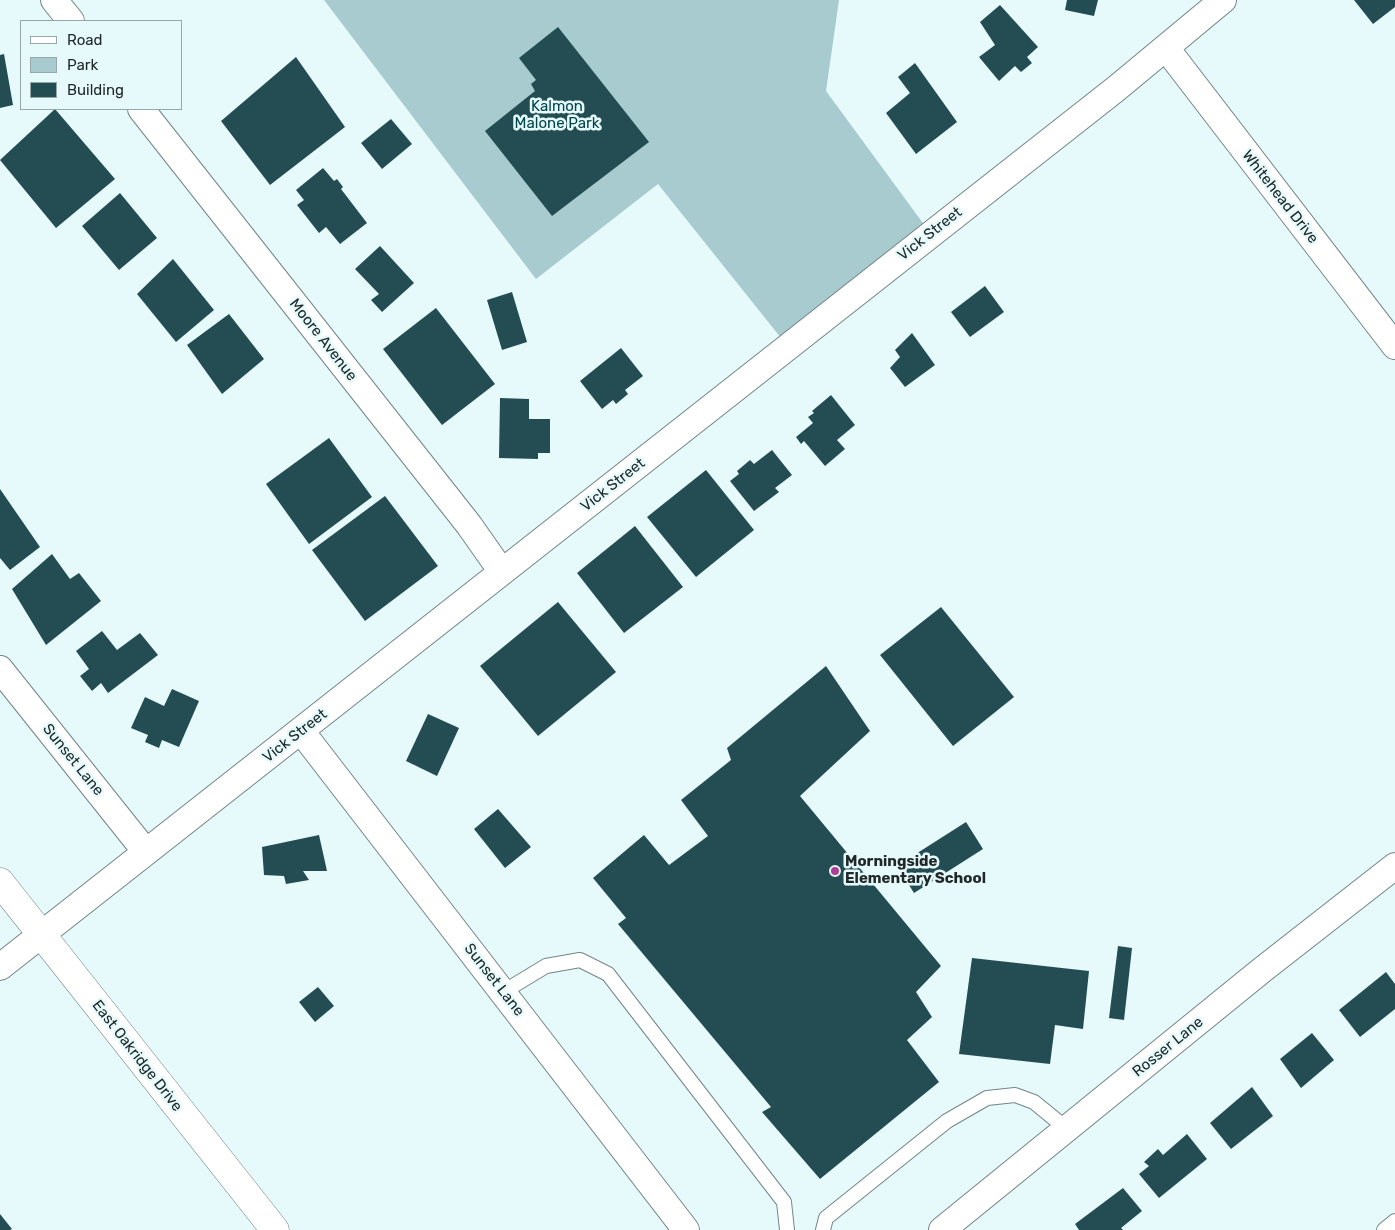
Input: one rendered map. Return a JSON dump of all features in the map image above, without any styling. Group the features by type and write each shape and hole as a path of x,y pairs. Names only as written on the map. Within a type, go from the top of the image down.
{"main road":[{"name":"East Oakridge Drive","path":"0,882 275,1230"}],"street":[{"path":"54,0 70,20"},
{"name":"Vick Street","path":"0,966 301,731 1166,48 1215,2"},
{"name":"Whitehead Drive","path":"1166,48 1395,346"},
{"name":"Moore Avenue","path":"142,110 463,517 502,572"},
{"name":"Sunset Lane","path":"0,669 146,852"},
{"name":"Sunset Lane","path":"301,731 686,1230"},
{"name":"Rosser Lane","path":"942,1230 1262,970 1395,866"}],"lane":[{"path":"503,992 546,966 580,960 608,974 784,1202 787,1230"},
{"path":"823,1230 826,1218 947,1121 987,1098 1016,1095 1034,1102 1067,1129"},
{"path":"1384,1230 1395,1221"}],"green space":[{"name":"Kalmon Malone Park","path":"324,0 839,0 826,91 928,230 785,343 658,184 536,279"}],"building":[{"path":"1067,0 1098,0 1094,16 1065,10"},
{"path":"1354,0 1395,0 1395,7 1373,24"},
{"path":"1000,5 1038,47 1027,57 1032,63 1021,72 1015,66 999,81 979,57 995,45 980,22"},
{"path":"558,27 649,142 552,216 485,131 535,91 531,84 536,80 519,58"},
{"path":"4,54 13,105 0,108 0,55"},
{"path":"296,57 345,127 270,185 221,121"},
{"path":"915,63 957,122 916,154 886,113 910,93 898,77"},
{"path":"56,110 115,179 56,228 0,160"},
{"path":"391,119 412,144 382,169 361,143"},
{"path":"323,168 334,181 337,179 343,187 341,189 367,223 340,244 326,227 319,233 297,205 304,200 296,190"},
{"path":"120,193 157,238 119,270 82,226"},
{"path":"380,246 414,283 382,312 371,300 379,294 355,269"},
{"path":"173,259 214,310 176,342 137,294"},
{"path":"985,286 1004,312 970,337 951,312"},
{"path":"512,292 527,342 502,350 487,300"},
{"path":"436,308 495,384 442,425 383,349"},
{"path":"229,314 264,359 222,394 187,345"},
{"path":"912,333 935,365 905,387 890,368 900,357 895,350"},
{"path":"621,348 643,376 625,390 628,394 616,404 613,400 602,409 580,381"},
{"path":"831,395 855,425 837,440 845,449 825,466 804,441 801,444 796,437 813,423 808,417 814,413 812,411"},
{"path":"500,398 529,399 529,419 550,419 550,453 538,453 538,459 499,458"},
{"path":"329,438 372,497 309,544 266,484"},
{"path":"772,450 792,475 775,488 779,492 754,511 730,481 739,474 737,471 750,460 754,464"},
{"path":"706,470 754,530 696,577 647,517"},
{"path":"0,489 40,547 10,570 0,558"},
{"path":"385,496 438,566 365,621 312,550"},
{"path":"635,526 683,587 624,633 577,573"},
{"path":"52,554 70,579 79,573 101,601 46,645 12,589"},
{"path":"558,602 616,672 538,736 480,666"},
{"path":"941,607 1014,697 953,746 880,655"},
{"path":"102,631 117,650 140,633 158,655 108,693 101,683 92,691 80,676 89,669 76,651"},
{"path":"826,666 870,731 800,796 941,966 916,992 932,1017 907,1040 939,1082 820,1179 762,1112 771,1107 618,924 626,918 593,878 644,835 669,865 708,836 681,800 731,760 727,748"},
{"path":"172,689 199,701 179,747 162,740 159,748 145,742 148,735 131,728 145,697 164,706"},
{"path":"428,714 459,728 437,776 406,761"},
{"path":"498,809 531,847 505,868 474,829"},
{"path":"966,822 983,849 914,893 897,866"},
{"path":"319,835 327,871 303,871 309,880 286,884 284,876 264,875 262,847"},
{"path":"1118,946 1132,948 1124,1020 1109,1018"},
{"path":"972,958 1089,971 1083,1029 1055,1025 1050,1064 959,1054"},
{"path":"1386,972 1395,984 1395,1009 1360,1037 1339,1010"},
{"path":"318,987 334,1006 315,1022 299,1002"},
{"path":"1312,1033 1334,1060 1301,1088 1280,1059"},
{"path":"1252,1087 1273,1116 1231,1149 1210,1123"},
{"path":"1187,1134 1207,1159 1159,1198 1139,1174 1149,1166 1144,1162 1158,1149 1163,1155"},
{"path":"1123,1188 1142,1211 1121,1228 1123,1230 1079,1230 1075,1224"},
{"path":"0,1214 12,1229 0,1230"}],"place":[{"name":"Morningside Elementary School","path":"835,871"}]}
